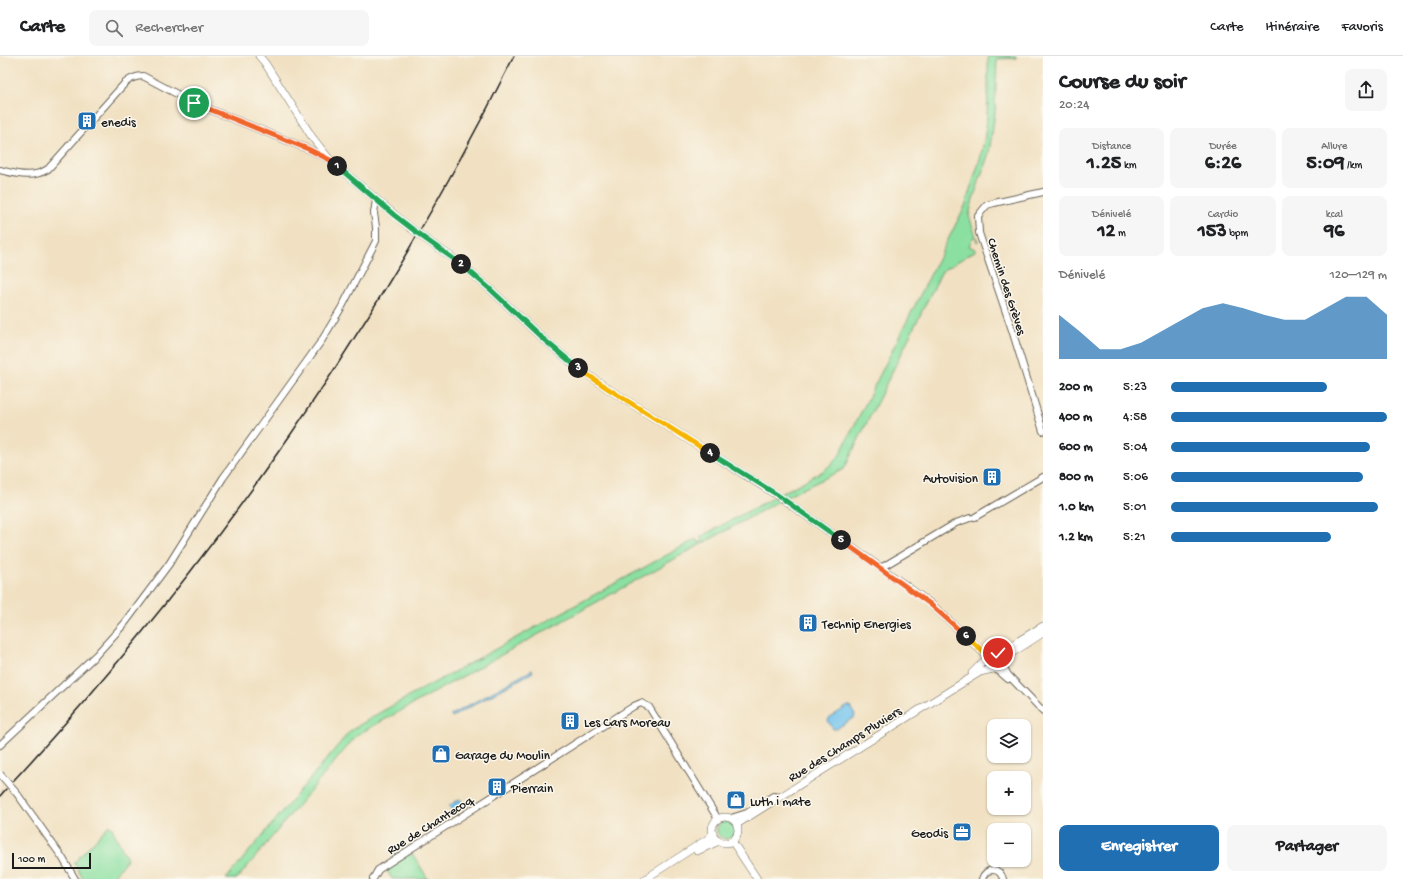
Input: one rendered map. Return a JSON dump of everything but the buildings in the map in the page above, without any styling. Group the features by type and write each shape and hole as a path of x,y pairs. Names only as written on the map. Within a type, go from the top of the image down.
{"street":[{"path":"259,56 312,137 330,160 376,200 408,226 460,263 542,338 573,364 607,388 776,494 930,604 987,658 988,666 1000,672 1043,711 1008,675 1004,668 1002,656 996,652"},
{"path":"0,170 25,175 39,174 48,169 125,83 131,78 138,76 143,76 194,103 308,149 330,160"},
{"name":"Chemin des Grèves","path":"1043,192 988,205 978,216 979,234 1012,330 1043,431"},
{"path":"0,745 96,655 120,628 169,564 224,478 322,340 343,305 376,241 374,212 376,200"},
{"path":"883,569 884,566 956,523 972,518 1043,477"},
{"path":"987,658 991,653 1002,651 1043,626"},
{"path":"994,669 1001,667 1003,662 1012,654 1043,633"},
{"name":"Rue des Champs Pluviers","path":"943,695 978,669 987,658"},
{"name":"Rue des Champs Pluviers","path":"737,824 980,672 994,669"},
{"name":"Rue de Chantecoq","path":"372,879 378,870 386,864 634,706 643,703 649,707 718,819"},
{"path":"0,774 18,795 62,857 75,879"},
{"path":"719,841 713,833 713,825 718,819 722,817 731,818 747,813 773,796 780,797"},
{"path":"653,879 700,849 719,841 726,842 735,838 738,831 737,824 731,818"},
{"path":"645,879 709,838 713,833"},
{"path":"732,840 757,879"},
{"path":"982,879 985,873 994,870 1000,873 1003,879"}],"green space":[{"path":"988,56 1016,56 1016,58 997,59 995,112 989,153 973,199 969,216 977,238 973,237 969,246 975,249 975,251 942,271 844,469 790,495 357,735 237,879 226,879 350,731 379,713 696,539 699,543 703,541 700,537 823,471 833,463 839,456 966,204 980,158 986,127 988,104"},
{"path":"722,821 730,821 735,826 733,837 730,839 722,839 717,834 717,826"},
{"path":"108,826 111,826 127,859 111,879 83,879 74,863"},
{"path":"412,853 428,879 392,879 386,869"}],"water":[{"path":"532,670 533,672 452,717 451,715"},
{"path":"848,706 855,715 854,718 836,729 833,729 828,721 829,718"},
{"path":"460,799 465,805 453,812 449,806"}],"railway":[{"path":"13,781 87,699 157,614 225,526 289,436 350,344 408,250 463,154 514,56"},
{"path":"0,796 6,789"}],"place":[{"name":"enedis","path":"87,121"},
{"name":"Autovision","path":"992,477"},
{"name":"Technip Energies","path":"808,623"},
{"name":"Les Cars Moreau","path":"570,721"},
{"name":"Garage du Moulin","path":"441,754"},
{"name":"Pierrain","path":"497,787"},
{"name":"Luth i mate","path":"736,800"},
{"name":"Geodis","path":"962,832"}],"route":[{"path":"194,103 308,149 330,160 394,215 460,263 542,338 573,364 607,388 776,494 883,569 930,604 988,656 993,652 998,653"}]}
